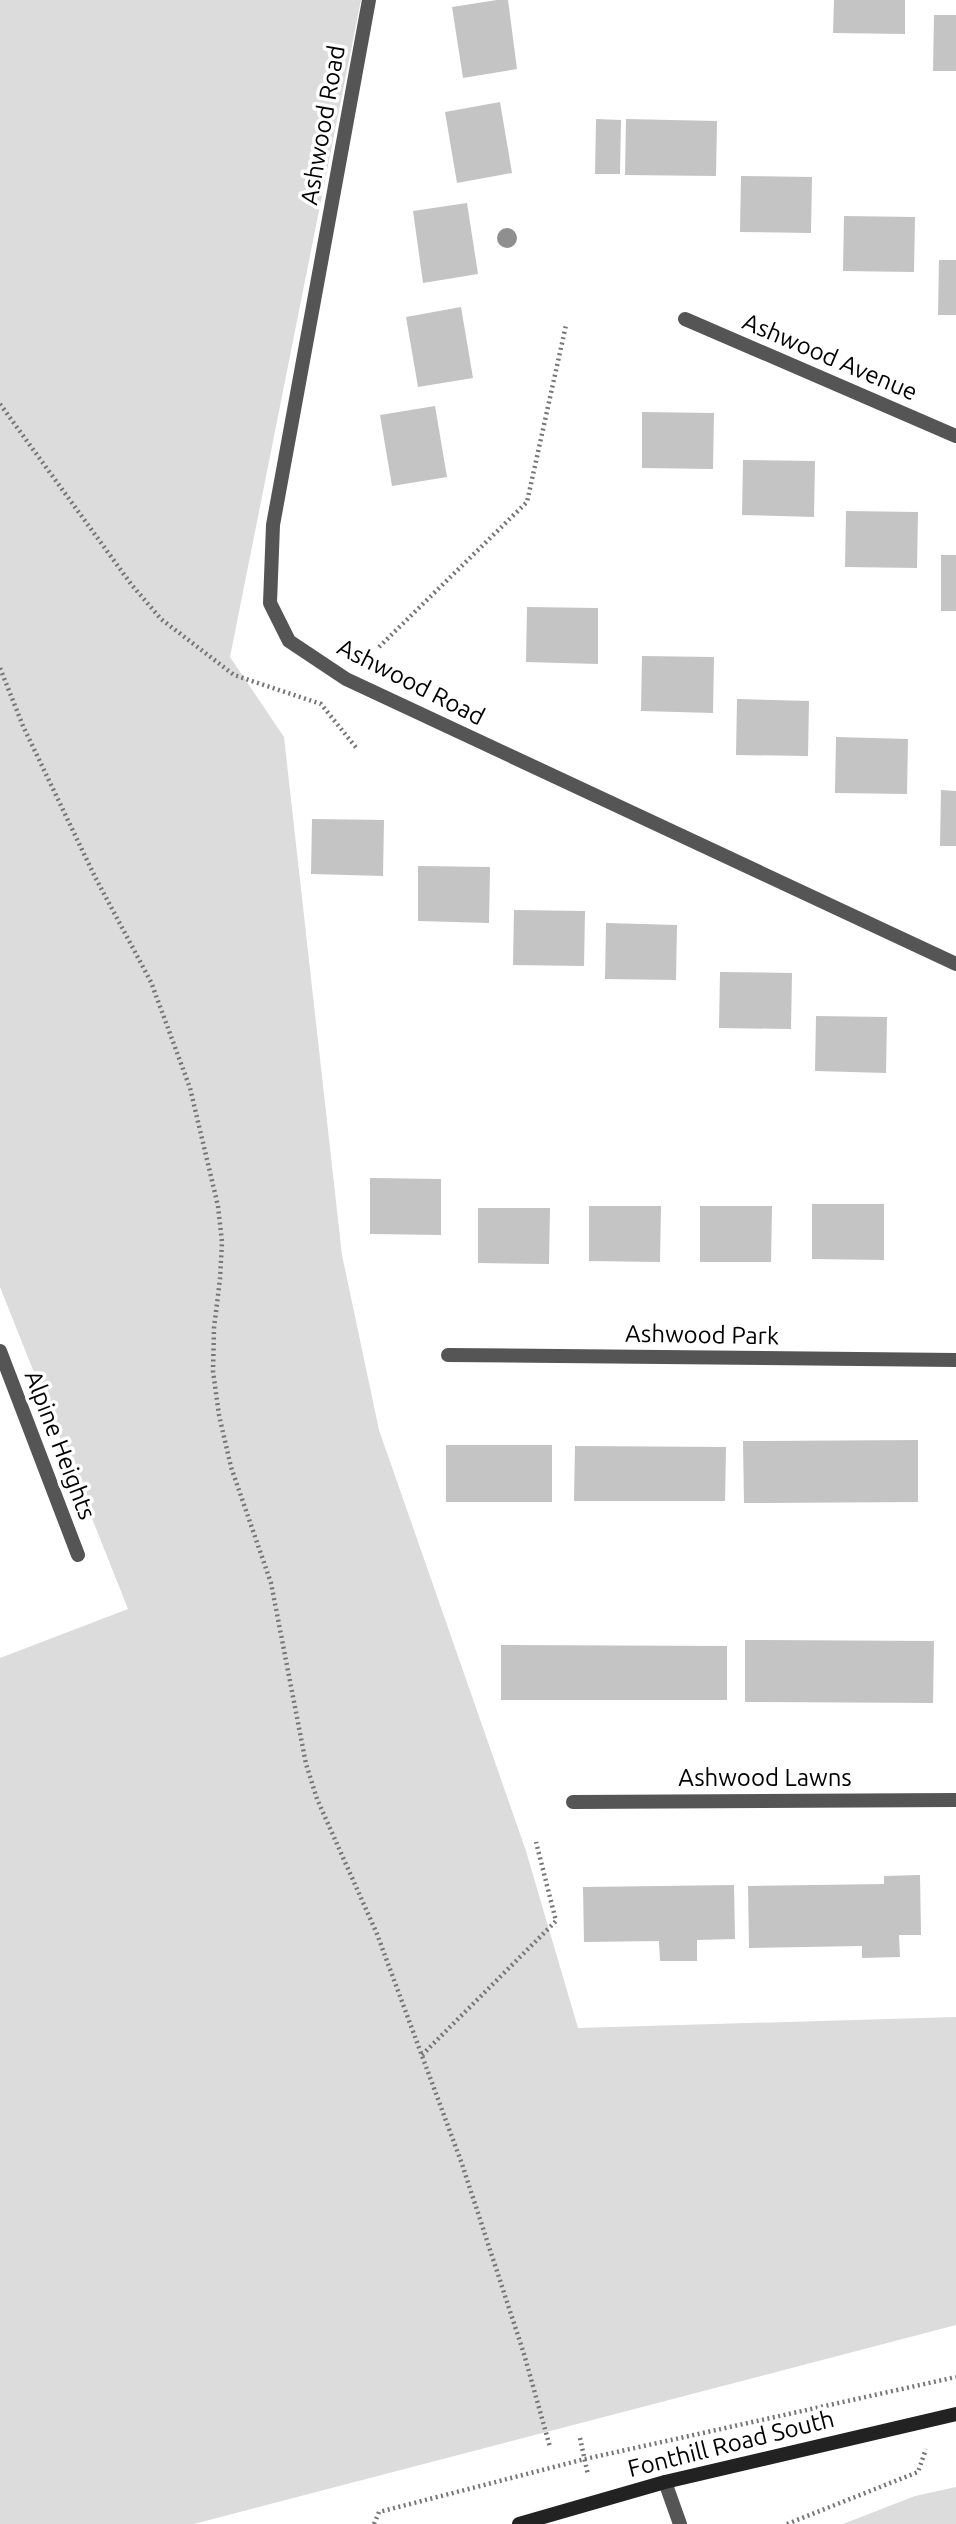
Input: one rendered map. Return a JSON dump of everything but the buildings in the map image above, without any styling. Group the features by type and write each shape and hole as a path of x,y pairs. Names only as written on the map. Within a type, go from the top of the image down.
{"main road":[{"name":"Fonthill Road South","path":"519,2524 666,2482 956,2414"}],"street":[{"name":"Ashwood Road","path":"369,0 273,525 270,603 289,641 346,679 956,964"},
{"name":"Ashwood Avenue","path":"685,319 956,436"},
{"name":"Alpine Heights","path":"0,1351 78,1555"},
{"name":"Ashwood Park","path":"448,1355 956,1360"},
{"name":"Ashwood Lawns","path":"573,1802 956,1800"},
{"path":"666,2482 680,2524"}],"path":[{"path":"379,647 527,502 566,325"},
{"path":"0,404 131,584 161,619 234,675 321,704 358,750"},
{"path":"0,668 23,726 95,877 151,982 190,1088 218,1206 222,1242 213,1371 219,1415 231,1467 271,1583 306,1764 317,1799 377,1934 470,2189 524,2354 550,2447"},
{"path":"422,2056 556,1921 536,1842"},
{"path":"374,2524 379,2512 585,2459 956,2377"},
{"path":"787,2524 918,2472 936,2419"}],"shaded area":[{"path":"0,0 361,0 230,657 284,737 342,1255 379,1430 526,1851 578,2028 956,2017 956,2325 194,2524 0,2524 0,1658 128,1609 0,1287"},
{"path":"956,2487 956,2524 843,2524 915,2496"}]}
